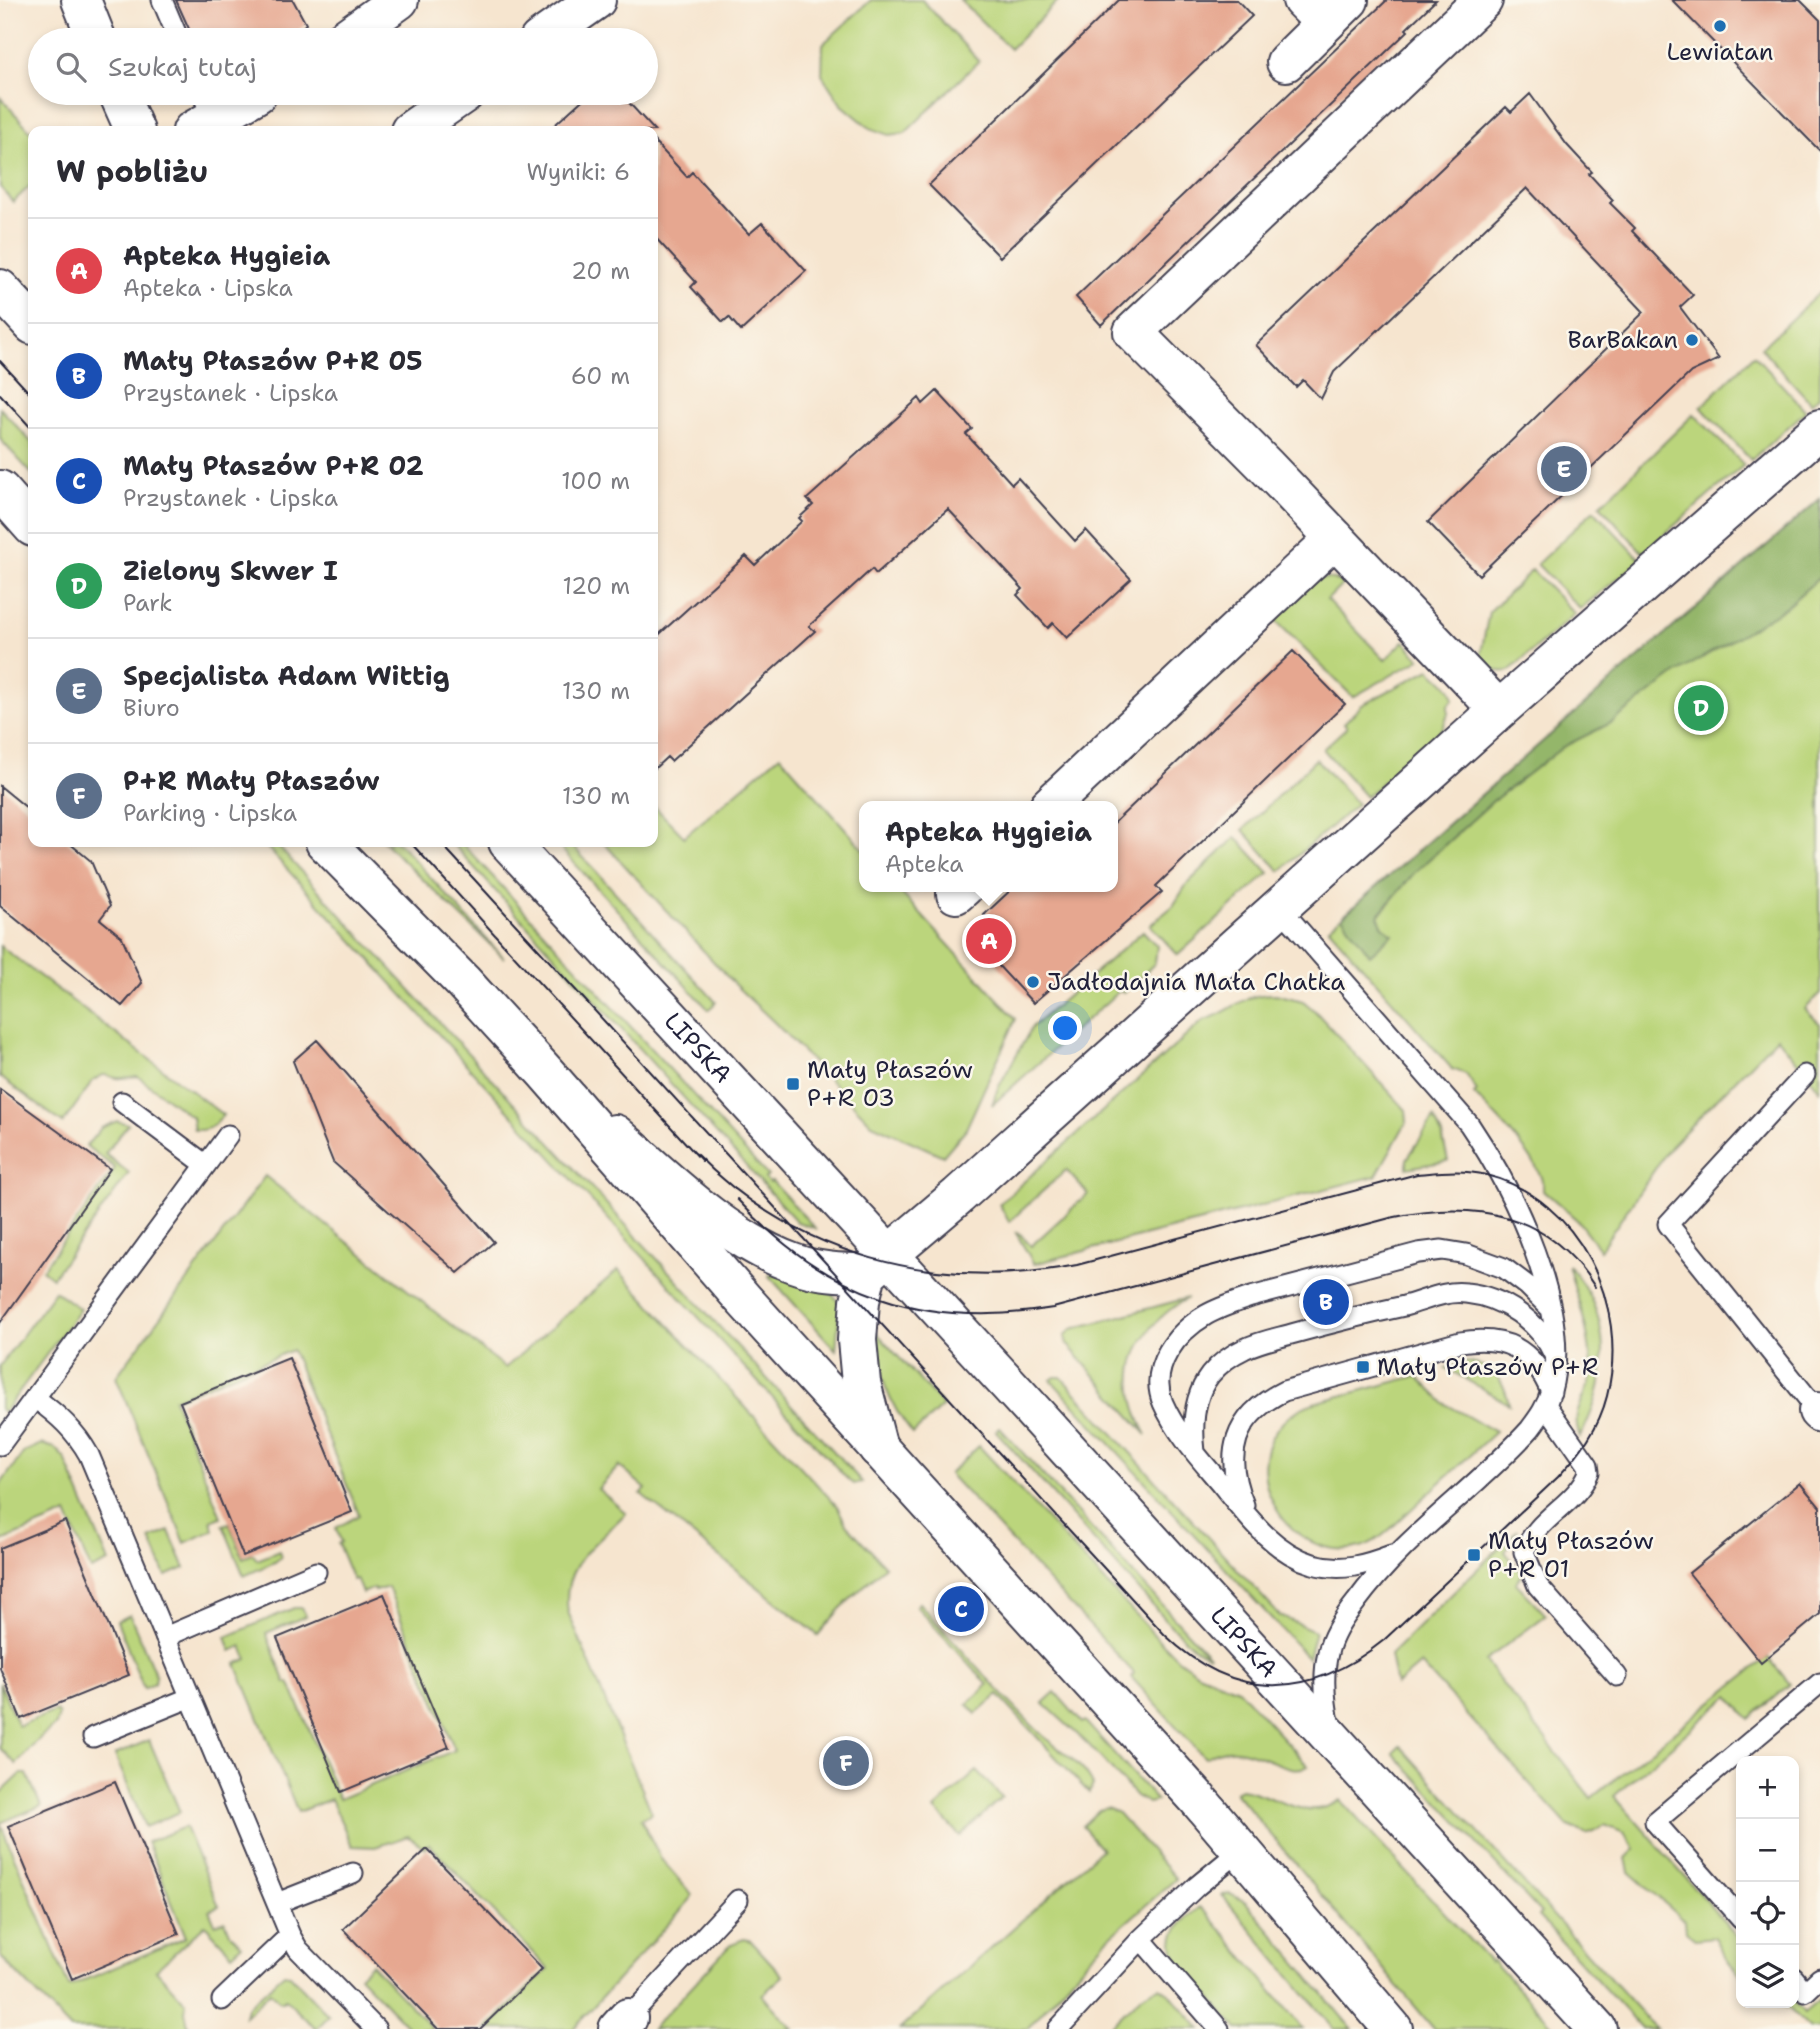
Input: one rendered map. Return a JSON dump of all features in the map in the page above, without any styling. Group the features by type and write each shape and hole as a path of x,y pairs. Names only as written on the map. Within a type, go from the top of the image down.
{"street":[{"path":"81,0 92,28"},
{"path":"360,28 399,0"},
{"path":"556,28 596,0"},
{"path":"1483,0 1133,332 1499,709"},
{"path":"1286,62 1325,8"},
{"path":"123,105 133,126"},
{"path":"202,114 226,105"},
{"path":"417,126 448,105"},
{"path":"0,289 28,320"},
{"path":"878,1448 861,1383 857,1340 860,1301 878,1264 958,1196 1499,709 1820,429"},
{"path":"0,490 28,521"},
{"path":"1054,801 1335,538"},
{"path":"330,847 463,982 545,1072 744,1300 993,1571 1242,1849 1393,2029"},
{"name":"LIPSKA","path":"512,847 878,1264 1333,1738 1597,2029"},
{"path":"545,1072 654,1168 726,1227 754,1245 794,1264 820,1270 878,1264"}],"lane":[{"path":"162,0 174,28"},
{"path":"1280,908 1460,1114 1491,1155 1524,1223 1543,1274 1556,1359 1549,1399 1520,1440 1396,1553 1353,1605 1331,1643 1326,1663 1325,1695 1333,1738"},
{"path":"1805,1075 1668,1224 1819,1412"},
{"path":"122,1102 206,1165"},
{"path":"0,1445 228,1135"},
{"path":"1396,1553 1357,1567 1328,1567 1296,1557 1281,1548 1254,1524 1195,1452 1163,1402 1159,1375 1162,1363 1176,1339 1196,1322 1223,1307 1251,1297 1396,1259 1442,1250 1466,1254 1504,1268 1528,1286 1550,1308"},
{"path":"1195,1452 1194,1420 1197,1403 1203,1386 1220,1365 1239,1352 1260,1343 1331,1323 1436,1296 1464,1292 1481,1295 1513,1309 1546,1339 1556,1359"},
{"path":"1254,1524 1237,1488 1232,1459 1239,1430 1255,1410 1283,1391 1460,1342 1479,1339 1504,1343 1524,1352 1539,1368 1549,1399 1590,1472 1576,1492 1528,1541 1524,1552 1538,1586 1617,1676"},
{"path":"35,1398 61,1417 84,1446 290,1935 298,1949 376,2029"},
{"path":"165,1637 316,1572"},
{"path":"1736,1913 1655,1822 1820,1684"},
{"path":"93,1737 189,1698"},
{"path":"1058,2029 1142,1939 1197,1886 1242,1849"},
{"path":"277,1903 353,1873"},
{"path":"623,2023 738,1900"},
{"path":"222,2000 290,1935"},
{"path":"1142,1939 1219,2029"},
{"path":"1799,1985 1805,1992 1820,1979"}],"green space":[{"path":"871,0 922,0 979,61 905,133 889,135 870,128 841,104 822,75 823,44"},
{"path":"960,0 1059,0 1010,49"},
{"path":"0,97 28,128 28,188 13,202 0,187"},
{"path":"1820,292 1820,396 1811,403 1761,348"},
{"path":"1754,355 1806,411 1751,460 1701,407"},
{"path":"0,408 28,439 28,470 0,439"},
{"path":"1694,414 1744,465 1643,553 1600,505"},
{"path":"1820,499 1820,994 1805,1009 1820,1024 1820,1090 1777,1037 1670,1147 1600,1250 1577,1220 1543,1190 1536,1166 1505,1126 1474,1094 1477,1091 1466,1074 1452,1069 1329,928"},
{"path":"1820,499 1820,577 1785,608 1677,673 1611,723 1563,747 1493,801 1414,873 1378,916 1383,927 1393,934 1370,955 1342,917"},
{"path":"1594,510 1641,560 1580,609 1537,564"},
{"path":"1532,570 1575,614 1509,671 1490,669 1479,663 1489,612"},
{"path":"1321,578 1333,579 1343,584 1327,600 1385,660 1404,641 1420,659 1353,697 1274,619 1314,581"},
{"path":"1430,669 1450,688 1454,699 1448,705 1443,728 1366,797 1323,749 1347,727 1344,723 1362,705"},
{"path":"780,755 859,844 859,892 901,892 1016,1019 966,1129 943,1156 872,1124 735,985 608,847 658,847 658,810 684,837"},
{"path":"1316,759 1357,804 1280,871 1243,830"},
{"path":"1236,837 1269,873 1178,955 1150,925 1173,906 1187,884"},
{"path":"267,847 279,847 862,1482 854,1484"},
{"path":"389,847 403,847 504,958"},
{"path":"456,847 466,847 768,1176 765,1178 769,1183 772,1181 815,1228 797,1222"},
{"path":"560,847 574,847 716,1002 709,1010"},
{"path":"1143,931 1157,946 1155,963 1125,992 1119,991 992,1105 998,1088 1032,1027"},
{"path":"0,946 223,1115 211,1127 194,1130 192,1117 137,1076 119,1078 105,1075 93,1081 63,1123 0,1077"},
{"path":"1276,994 1303,1001 1316,1012 1406,1110 1407,1121 1376,1176 1034,1264 1016,1233 1031,1246 1088,1194 1066,1170 1009,1222 999,1204 1204,1020 1253,997"},
{"path":"1434,1118 1442,1135 1448,1161 1407,1168 1407,1159"},
{"path":"117,1121 128,1124 105,1154 129,1173 52,1278 42,1270 115,1168 86,1146 101,1128"},
{"path":"265,1176 505,1368 618,1270 837,1506 846,1524 885,1566 840,1609 818,1635 641,1494 646,1489 619,1466 598,1489 626,1513 593,1545 575,1568 567,1595 568,1612 652,1813 641,1819 661,1859 692,1895 573,2029 486,2029 548,1969 429,1844 425,1848 408,1836 375,1847 352,1846 331,1799 298,1812 236,1664 247,1659 242,1646 231,1651 226,1637 294,1608 302,1608 306,1616 266,1633 339,1799 455,1750 388,1587 375,1591 373,1588 362,1593 356,1579 353,1580 338,1544 341,1542 336,1528 359,1515 292,1350 174,1399 221,1517 211,1521 214,1530 185,1543 116,1377"},
{"path":"1568,1265 1594,1305 1603,1348 1598,1393 1580,1437 1577,1428 1578,1413 1588,1385 1591,1362 1584,1320"},
{"path":"771,1274 824,1285 840,1303 836,1350 769,1276"},
{"path":"55,1291 80,1309 4,1412 0,1409 0,1366"},
{"path":"1188,1298 1169,1310 1154,1325 1135,1357 1133,1394 1147,1435 1067,1344 1065,1336 1072,1329"},
{"path":"876,1332 943,1406 913,1434 890,1399 885,1386 878,1360"},
{"path":"1467,1362 1485,1367 1496,1375 1504,1387 1509,1404 1446,1368"},
{"path":"1417,1376 1444,1403 1495,1432 1375,1540 1361,1547 1334,1549 1310,1541 1290,1526 1274,1505 1266,1481 1265,1457 1274,1433 1299,1409 1311,1404"},
{"path":"1061,1377 1280,1616 1315,1631 1308,1658 1051,1380"},
{"path":"1000,1428 1209,1656 1196,1649 1172,1627 996,1431"},
{"path":"41,1444 55,1448 65,1459 109,1562 91,1570 67,1514 0,1542 0,1485 24,1452"},
{"path":"979,1446 1178,1659 1198,1673 1238,1689 1308,1766 1298,1769 1287,1767 1248,1752 1234,1750 1220,1751 1205,1758 1131,1677 1134,1673 949,1474"},
{"path":"229,1523 243,1558 253,1554 257,1560 279,1551 281,1557 244,1576 223,1525"},
{"path":"1517,1530 1505,1552 1523,1574 1516,1583 1546,1615 1485,1661 1591,1798 1768,1657 1790,1684 1749,1719 1729,1696 1614,1796 1736,1935 1736,1970 1724,1956 1714,1937 1696,1939 1686,1931 1685,1921 1629,1872 1626,1858 1635,1849 1624,1833 1605,1825 1587,1834 1568,1826 1421,1664 1396,1685 1390,1655"},
{"path":"169,1531 185,1568 166,1576 150,1539"},
{"path":"919,1603 1024,1717 1083,1770 1093,1785 1089,1793 998,1695 976,1714 967,1704 988,1685 916,1606"},
{"path":"130,1615 156,1676 155,1683 144,1689 117,1621"},
{"path":"0,1683 18,1726 56,1711 59,1715 56,1725 16,1764 0,1748"},
{"path":"1055,1692 1157,1801 1148,1803 1136,1796 1088,1744 1043,1703"},
{"path":"149,1740 180,1812 145,1827 115,1755"},
{"path":"1400,1746 1656,2029 1642,2029 1538,1916 1541,1913 1393,1753"},
{"path":"977,1771 1002,1797 960,1836 935,1809"},
{"path":"21,1774 27,1774 41,1806 0,1823 0,1794"},
{"path":"1241,1789 1303,1809 1327,1807 1340,1800 1556,2029 1434,2029 1235,1792"},
{"path":"1107,1808 1118,1813 1176,1879 1105,1941 1027,2029 900,2029 1102,1849 1082,1826 1099,1810"},
{"path":"0,1823 69,1987 186,1937 147,1842 185,1827 219,1906 209,1910 215,1924 225,1921 231,1935 242,1945 232,1954 205,1925 156,1970 186,2003 189,2029 71,2029 0,1956"},
{"path":"1230,1894 1246,1902 1352,2029 1334,2029 1222,1895"},
{"path":"1200,1907 1303,2029 1237,2029 1177,1959 1174,1935"},
{"path":"744,1939 751,1941 783,1976 762,1995 793,2029 652,2029 731,1944"},
{"path":"371,1964 433,2029 410,2029 359,1976"},
{"path":"284,1974 290,1975 329,2016 316,2029 285,1999 281,2002 270,1992 245,2016 247,2007"},
{"path":"1160,1987 1170,1994 1201,2029 1106,2029 1138,1999"},
{"path":"1820,1999 1820,2029 1810,2029 1788,2008 1799,2007 1804,2013"}],"building":[{"path":"176,0 293,0 306,24 301,28 189,28"},
{"path":"1119,0 1237,0 1252,16 1000,257 929,185"},
{"path":"1387,0 1436,0 1406,29 1408,31 1101,325 1076,297"},
{"path":"1672,0 1800,0 1820,20 1820,151"},
{"path":"1530,94 1567,145 1592,172 1589,174 1613,200 1610,203 1635,228 1632,231 1693,295 1680,307 1719,359 1691,372 1479,575 1428,522 1644,312 1527,188 1334,372 1321,399 1303,380 1296,387 1256,345 1506,107 1511,112"},
{"path":"577,105 631,105 650,126 554,126"},
{"path":"658,145 687,177 692,172 749,234 762,223 806,271 741,331 729,317 723,322 691,287 696,282 658,240"},
{"path":"937,391 972,429 966,434 1012,484 1018,478 1075,541 1086,530 1131,579 1067,638 1053,623 1048,628 1017,595 1023,589 948,509 876,574 872,569 809,626 815,631 671,761 667,757 658,765 658,635 746,556 755,565 802,521 799,518 813,505 807,499 919,398 923,404"},
{"path":"1293,651 1345,704 1156,886 1162,892 1033,1003 972,937 990,920 984,915 1009,892 1118,892 1118,819"},
{"path":"0,786 28,809 28,847 74,847 91,861 110,906 100,919 122,937 142,983 122,1006 0,906"},
{"path":"317,1040 494,1242 458,1273 333,1162 293,1061"},
{"path":"0,1089 110,1169 0,1323"},
{"path":"289,1358 352,1512 243,1556 180,1402"},
{"path":"1800,1483 1820,1507 1820,1614 1761,1663 1689,1573"},
{"path":"65,1521 129,1675 21,1719 0,1668 0,1548"},
{"path":"384,1594 449,1747 341,1792 277,1638"},
{"path":"115,1782 179,1934 72,1979 8,1826"},
{"path":"427,1849 542,1969 480,2029 438,2029 343,1929"}],"tram line":[{"path":"0,361 28,392"},
{"path":"0,394 28,425"},
{"path":"415,847 702,1161"},
{"path":"445,847 790,1224"},
{"path":"695,1153 735,1189 790,1224"},
{"path":"1478,1173 1519,1187 1547,1206 1571,1231 1590,1260 1603,1292 1611,1326 1612,1361 1607,1396 1588,1440 1558,1477 1384,1640 1356,1660 1328,1674 1301,1682 1273,1685 1246,1682 1218,1672 1191,1657 1165,1635 790,1224 824,1241 871,1258 921,1269 972,1274 1024,1272 1077,1265 1417,1174 1478,1173"},
{"path":"737,1199 771,1232 806,1260 842,1281 880,1298 920,1308 962,1314 1006,1314 1053,1308 1390,1218 1450,1210 1506,1217 1531,1227 1555,1242 1576,1261 1595,1287"}],"place":[{"name":"Lewiatan","path":"1720,26"},
{"name":"BarBakan","path":"1692,340"},
{"name":"Specjalista Adam Wittig","path":"1564,469"},
{"name":"Zielony Skwer I","path":"1701,708"},
{"name":"Apteka Hygieia","path":"989,941"},
{"name":"Jadłodajnia Mała Chatka","path":"1033,982"},
{"name":"Mały Płaszów P+R 03","path":"793,1084"},
{"name":"Mały Płaszów P+R 05","path":"1326,1302"},
{"name":"Mały Płaszów P+R","path":"1363,1367"},
{"name":"Mały Płaszów P+R 01","path":"1474,1555"},
{"name":"Mały Płaszów P+R 02","path":"961,1609"},
{"name":"P+R Mały Płaszów","path":"846,1763"}]}
